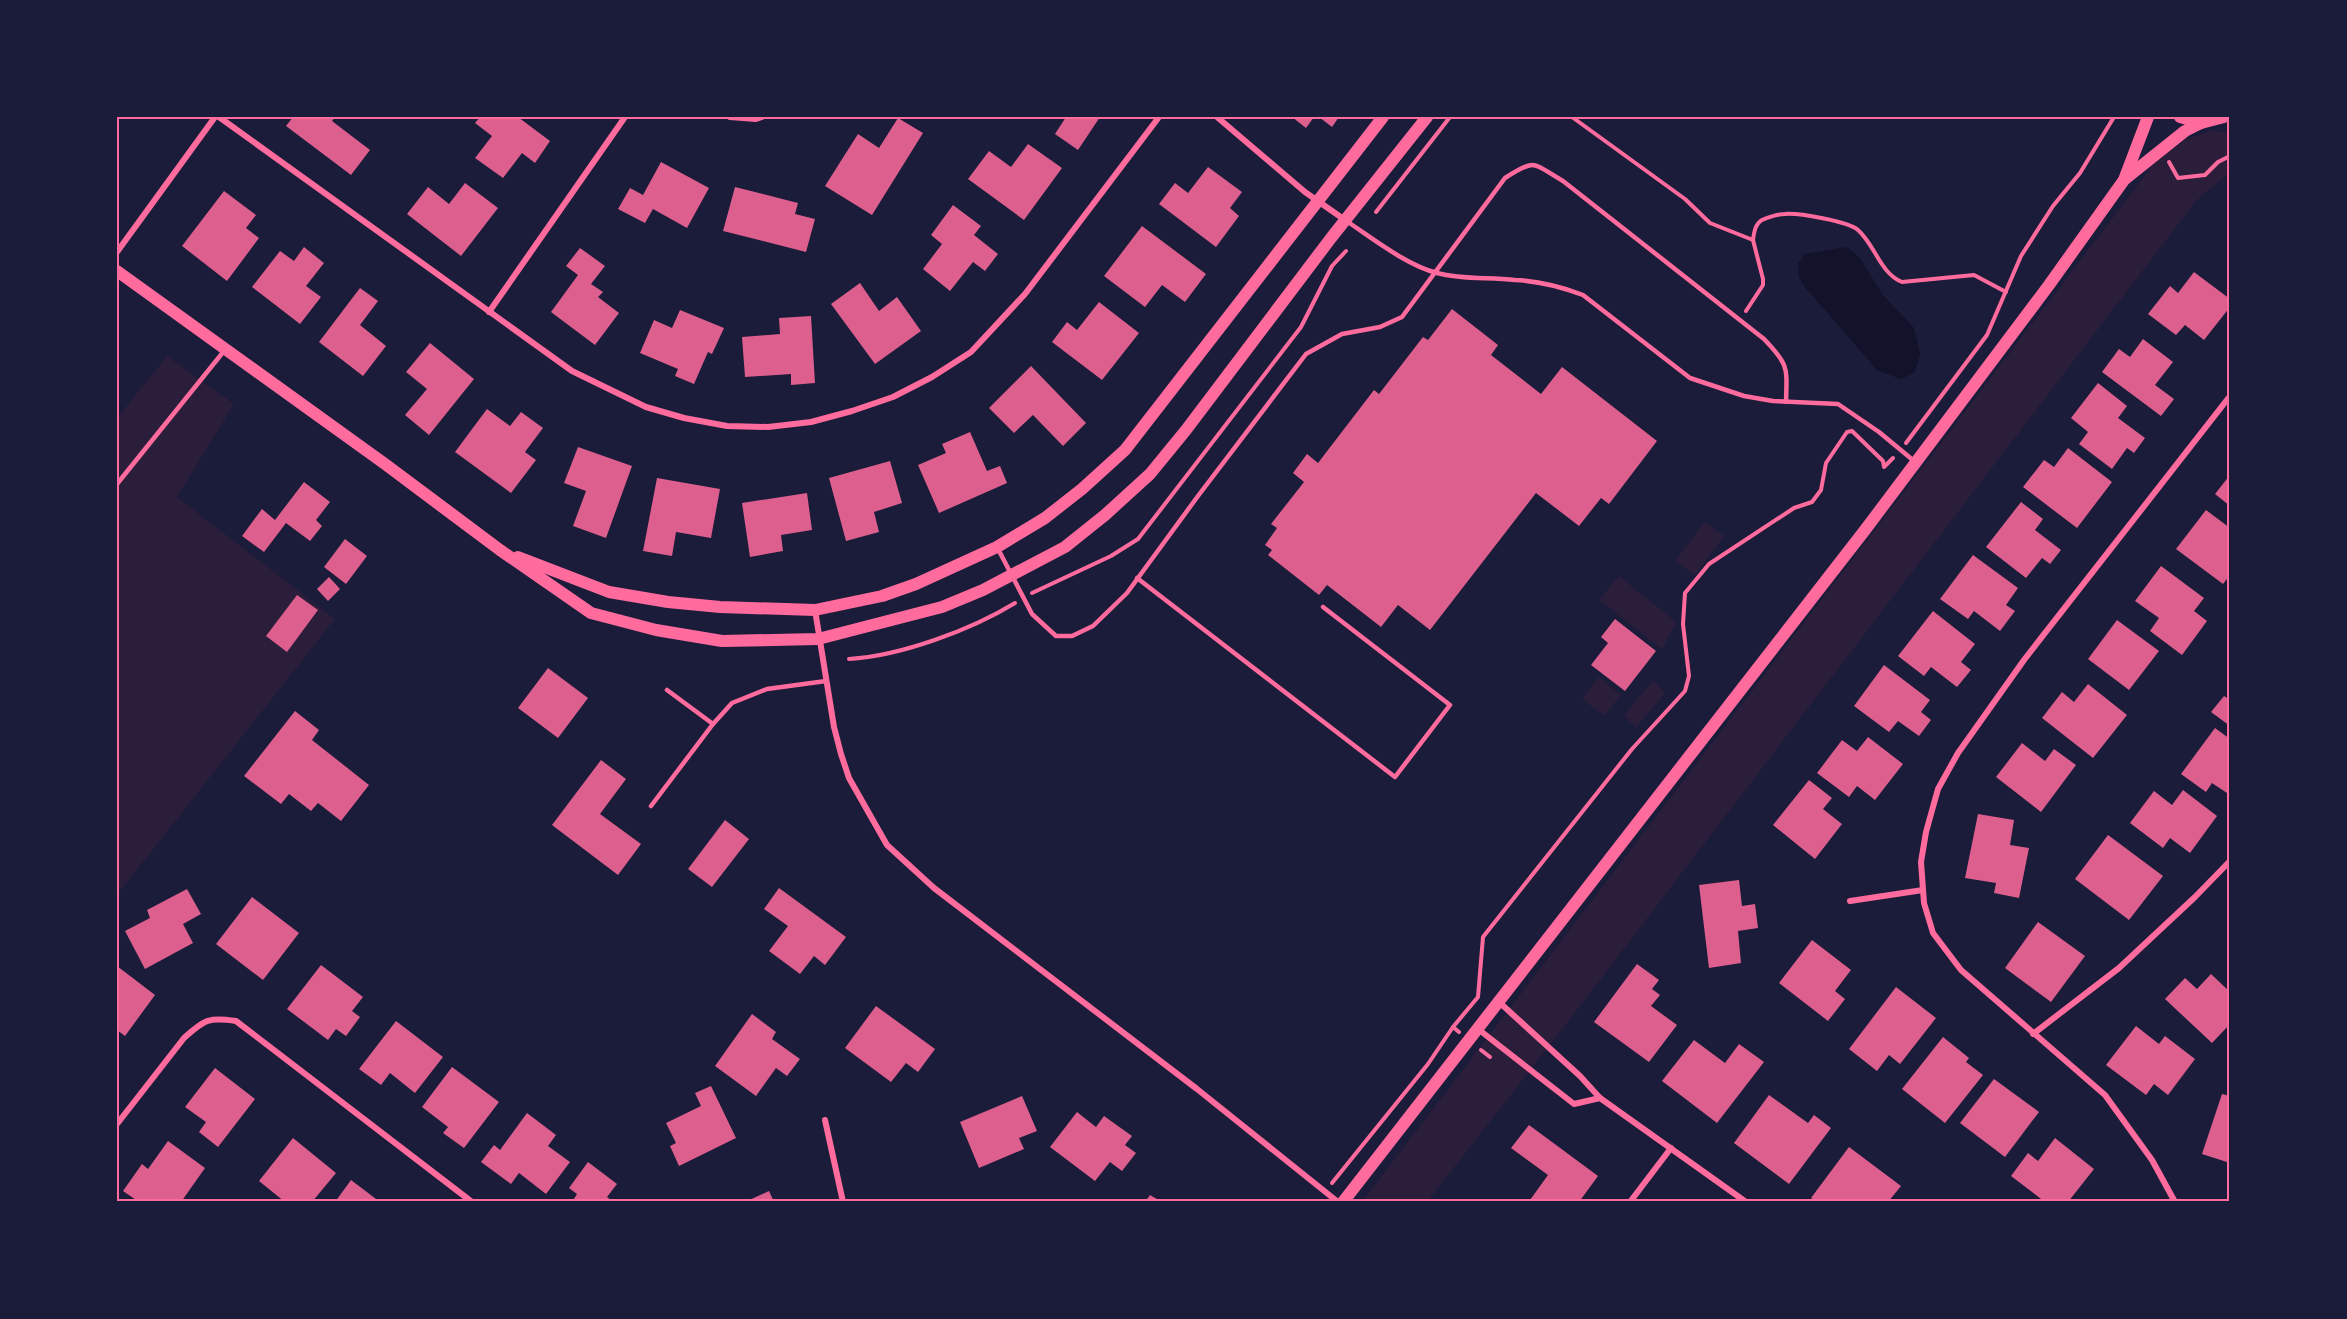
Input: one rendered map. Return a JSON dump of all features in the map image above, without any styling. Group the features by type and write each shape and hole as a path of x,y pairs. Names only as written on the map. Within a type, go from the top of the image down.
{"main road":[{"path":"500,550 609,592 668,602 720,607 815,610 882,596 916,584 997,547 1045,518 1082,489 1125,450 1383,117"},
{"path":"117,271 385,464 500,550 591,613 656,630 722,640 818,639 942,607 1011,577 1065,547 1105,515 1150,474 1186,430 1345,220 1427,117"},
{"path":"1343,1202 1916,463 2049,285 2124,180 2148,117"},
{"path":"2180,117 2201,123"},
{"path":"2124,180 2185,130 2219,119 2230,124"}],"street":[{"path":"117,252 217,117 572,371 646,407 684,418 727,426 768,427 811,422 852,411 903,392 971,352 1025,294 1159,117"},
{"path":"489,312 625,117"},
{"path":"730,117 745,119 762,117"},
{"path":"1217,117 1318,201 1345,220"},
{"path":"2175,1202 2152,1160 2105,1095 2033,1034 1962,970 1946,952 1933,933 1924,903 1921,862 1926,832 1938,789 1958,753 2024,660 2230,396"},
{"path":"815,610 834,727 849,778 887,845 934,888 1197,1089 1338,1202"},
{"path":"2033,1034 2119,968 2196,897 2230,861"},
{"path":"1850,901 1923,890"},
{"path":"1499,1002 1580,1076 1600,1098 1746,1202"},
{"path":"117,1124 184,1038 196,1027 213,1018 236,1021 472,1202"},
{"path":"1478,1029 1574,1104 1600,1098"},
{"path":"825,1120 843,1202"},
{"path":"1630,1202 1671,1148"}],"lane":[{"path":"997,547 1032,614 1056,636 1072,636 1093,626 1127,593 1306,354 1342,334 1380,327 1402,317 1505,178 1527,164 1537,165 1563,181 1764,339 1784,359 1787,371 1786,402"},
{"path":"1345,220 1398,255 1435,273 1467,278 1517,280 1576,292 1690,378 1744,396 1786,402 1838,404 1879,432 1916,463"},
{"path":"117,484 226,349"},
{"path":"1137,578 1395,777 1450,705 1323,607"},
{"path":"651,806 732,703 767,689 826,681"},
{"path":"667,690 714,724"}],"path":[{"path":"1376,212 1450,117"},
{"path":"1572,117 1684,199 1710,223 1743,238 1753,240"},
{"path":"1325,1191 1428,1064 1453,1027 1478,997 1484,937 1632,749 1685,691 1689,676 1683,624 1685,593 1709,564 1794,508 1812,502 1821,490 1826,463 1847,432 1852,431 1883,461 1884,467 1901,450 1987,335 2021,256 2053,206 2080,174 2114,117"},
{"path":"2163,156 2178,178 2205,175 2218,162 2230,156"},
{"path":"1740,320 1762,285 1763,279 1753,240 1754,231 1764,219 1784,214 1841,222 1858,230 1893,278 1902,282 1974,275 2006,292"},
{"path":"1453,1027 1490,1057"}],"shaded area":[{"path":"2214,130 2230,134 2230,172 2196,201 1574,1014 1427,1202 1362,1202 2153,165 2186,139"},
{"path":"1847,247 1860,258 1882,294 1914,328 1920,354 1915,372 1901,379 1877,370 1804,286 1799,277 1798,264 1805,254"},
{"path":"167,356 234,404 177,497 335,619 117,895 117,418"},
{"path":"1705,522 1724,536 1695,575 1675,561"},
{"path":"1619,576 1676,622 1662,649 1599,600"},
{"path":"1599,677 1621,695 1604,716 1582,699"},
{"path":"1653,680 1665,693 1636,728 1624,715"}],"building":[{"path":"293,117 335,117 332,121 370,150 351,175 286,126"},
{"path":"480,117 518,117 550,141 535,163 522,153 503,178 475,158 492,136 475,123"},
{"path":"1066,117 1100,117 1078,150 1055,134"},
{"path":"1292,117 1314,117 1306,128"},
{"path":"1319,117 1339,117 1332,127"},
{"path":"898,118 923,133 872,215 825,186 858,134 879,148"},
{"path":"1028,144 1062,168 1024,220 968,179 989,151 1011,167"},
{"path":"661,162 709,188 687,228 653,209 645,223 618,209 630,188 643,195"},
{"path":"1208,167 1242,192 1230,208 1239,216 1216,247 1159,204 1175,183 1188,193"},
{"path":"465,183 498,208 461,256 407,214 428,187 449,204"},
{"path":"735,187 798,203 795,214 815,219 806,252 723,231"},
{"path":"224,191 256,215 246,228 259,238 227,281 182,246"},
{"path":"953,205 981,226 974,235 998,254 985,271 973,262 950,291 923,269 942,244 931,235"},
{"path":"1142,226 1206,274 1185,302 1162,285 1145,307 1104,276"},
{"path":"304,247 324,263 306,286 321,297 300,324 252,287 280,251 294,261"},
{"path":"580,248 605,266 591,284 603,292 598,297 619,313 595,345 551,312 578,275 566,266"},
{"path":"2194,272 2230,299 2230,307 2204,340 2185,325 2176,335 2148,314 2170,286 2178,293"},
{"path":"860,283 879,311 897,297 921,331 875,364 831,304"},
{"path":"360,288 378,301 360,325 386,346 363,376 319,342"},
{"path":"1099,302 1139,333 1102,380 1052,342 1067,322 1077,330"},
{"path":"1452,309 1498,345 1491,355 1541,394 1562,367 1657,441 1609,504 1601,498 1579,526 1536,493 1430,630 1398,605 1381,627 1327,585 1319,595 1268,555 1272,550 1265,545 1277,528 1271,524 1304,482 1293,473 1307,454 1318,463 1374,390 1379,394 1423,337 1428,340"},
{"path":"680,310 724,328 712,354 708,352 694,384 675,376 678,369 640,353 654,320 672,328"},
{"path":"811,316 815,383 791,385 791,374 745,377 742,337 780,334 779,318"},
{"path":"2143,339 2173,362 2155,385 2174,399 2161,416 2102,372 2119,349 2130,357"},
{"path":"430,343 474,379 429,435 405,415 427,389 406,372"},
{"path":"1031,366 1086,423 1063,446 1033,415 1014,433 989,408"},
{"path":"2098,383 2127,406 2118,418 2145,438 2134,453 2127,448 2112,469 2079,444 2088,432 2071,418"},
{"path":"487,409 510,426 521,412 543,428 525,452 536,460 511,493 455,452"},
{"path":"970,432 987,471 1000,466 1007,483 939,513 918,465 946,453 942,444"},
{"path":"578,447 632,466 606,538 573,526 586,491 564,483"},
{"path":"2068,448 2112,482 2077,528 2023,487 2044,460 2054,467"},
{"path":"890,461 902,503 874,512 879,532 846,541 829,478"},
{"path":"2230,475 2230,506 2215,494"},
{"path":"657,478 720,489 711,538 676,532 672,556 643,551"},
{"path":"304,482 330,502 316,520 322,526 310,541 286,523 264,552 242,536 262,509 275,520"},
{"path":"807,493 812,530 781,535 783,551 750,557 742,503"},
{"path":"2021,502 2043,519 2035,530 2061,550 2050,564 2042,558 2026,578 1986,547"},
{"path":"2206,510 2230,528 2230,575 2223,584 2176,549"},
{"path":"345,539 367,556 346,584 324,567"},
{"path":"1973,555 2018,588 2006,605 2015,611 2000,631 1974,611 1968,619 1940,599"},
{"path":"2161,566 2204,598 2194,611 2207,621 2182,655 2150,631 2159,618 2135,601"},
{"path":"329,577 340,589 328,601 317,589"},
{"path":"297,595 318,610 287,652 266,636"},
{"path":"1933,611 1975,644 1961,662 1971,670 1957,687 1931,667 1924,676 1898,656"},
{"path":"1615,619 1656,651 1625,691 1591,665 1608,643 1601,637"},
{"path":"2117,620 2159,651 2129,690 2088,659"},
{"path":"1884,665 1930,700 1921,712 1931,720 1919,736 1898,721 1889,732 1854,706"},
{"path":"548,668 588,698 558,738 518,708"},
{"path":"2088,684 2127,715 2093,758 2042,718 2062,692 2074,702"},
{"path":"2224,696 2230,700 2230,726 2211,712"},
{"path":"295,711 319,730 312,740 369,785 341,821 318,803 311,811 289,794 281,804 244,776"},
{"path":"2215,728 2230,739 2230,795 2212,783 2206,792 2181,774"},
{"path":"1868,737 1903,764 1875,800 1857,786 1849,797 1817,773 1842,740 1857,751"},
{"path":"2022,743 2045,761 2054,749 2076,765 2041,812 1996,777"},
{"path":"601,760 626,779 600,814 641,844 618,875 552,825"},
{"path":"1809,780 1832,798 1823,809 1842,824 1815,859 1773,825"},
{"path":"2183,790 2217,816 2190,853 2170,838 2163,848 2130,823 2154,791 2172,805"},
{"path":"1978,814 2014,820 2010,845 2029,848 2019,898 1994,893 1996,883 1965,878"},
{"path":"725,820 749,839 712,887 688,869"},
{"path":"2108,835 2163,876 2129,920 2075,879"},
{"path":"1739,880 1742,906 1755,904 1758,928 1738,931 1741,963 1709,968 1699,885"},
{"path":"779,888 846,937 825,965 814,956 800,974 769,951 788,926 764,909"},
{"path":"187,889 201,914 183,924 193,943 145,969 125,931 150,918 147,910"},
{"path":"252,897 299,933 263,980 216,944"},
{"path":"2038,922 2085,956 2051,1002 2005,968"},
{"path":"1812,940 1851,970 1835,991 1845,999 1828,1021 1779,983"},
{"path":"1637,964 1659,980 1652,989 1660,995 1651,1006 1677,1025 1649,1062 1594,1022"},
{"path":"321,965 363,997 352,1011 360,1017 346,1036 336,1029 328,1040 287,1009"},
{"path":"117,966 155,995 125,1036 117,1030"},
{"path":"2211,974 2230,992 2230,1024 2212,1043 2165,999 2185,978 2197,989"},
{"path":"1896,987 1936,1018 1900,1064 1889,1055 1877,1071 1849,1049"},
{"path":"876,1006 935,1049 918,1072 906,1063 891,1082 845,1048"},
{"path":"752,1014 776,1032 772,1039 800,1059 787,1076 776,1068 756,1096 715,1066"},
{"path":"396,1021 443,1057 415,1093 390,1073 381,1085 359,1069"},
{"path":"2136,1026 2159,1044 2165,1036 2195,1059 2168,1095 2154,1084 2146,1095 2106,1065"},
{"path":"1943,1037 1969,1058 1966,1062 1983,1075 1945,1123 1902,1089"},
{"path":"1694,1040 1725,1063 1739,1044 1764,1062 1717,1123 1662,1081"},
{"path":"452,1067 499,1102 464,1148 443,1133 448,1127 422,1107"},
{"path":"215,1068 255,1099 218,1147 199,1132 206,1122 185,1107"},
{"path":"1994,1079 2039,1112 2005,1157 1960,1123"},
{"path":"711,1086 736,1138 679,1166 670,1146 676,1143 666,1123 701,1106 695,1093"},
{"path":"2222,1094 2230,1096 2230,1163 2202,1154"},
{"path":"1769,1095 1808,1123 1814,1115 1831,1128 1789,1184 1734,1143"},
{"path":"1022,1096 1037,1131 1019,1138 1024,1149 979,1168 960,1122"},
{"path":"1077,1112 1096,1127 1104,1116 1132,1136 1125,1145 1136,1153 1122,1171 1110,1162 1095,1181 1050,1147"},
{"path":"527,1113 556,1135 548,1146 570,1162 546,1194 519,1173 511,1184 481,1162 494,1145 500,1150"},
{"path":"1529,1125 1598,1176 1579,1202 1533,1202 1530,1200 1548,1175 1511,1148"},
{"path":"293,1138 336,1173 312,1202 285,1202 259,1181"},
{"path":"2055,1138 2094,1169 2068,1202 2045,1202 2011,1176 2028,1153 2038,1161"},
{"path":"168,1141 205,1168 181,1202 160,1202 156,1199 154,1202 139,1202 123,1191 142,1164 148,1169"},
{"path":"1849,1147 1901,1186 1888,1202 1817,1202 1811,1198"},
{"path":"588,1162 617,1184 607,1197 614,1202 572,1202 577,1194 569,1188"},
{"path":"351,1180 380,1202 335,1202"},
{"path":"769,1191 774,1202 745,1202"},
{"path":"1150,1195 1162,1202 1145,1202"}]}
